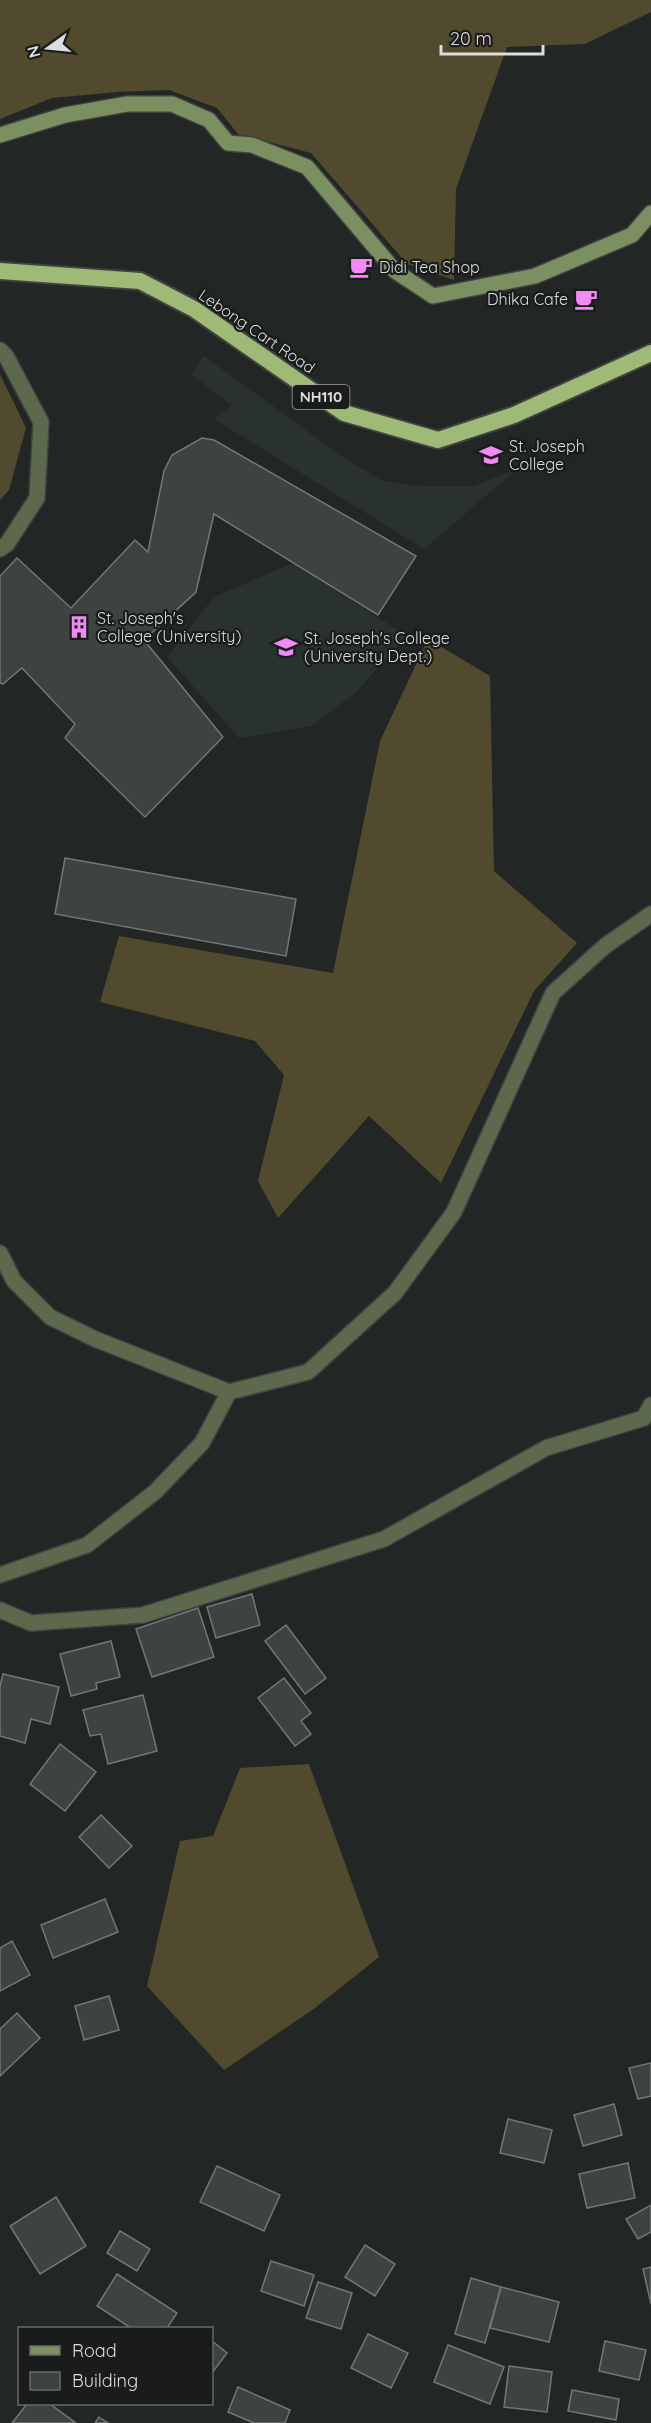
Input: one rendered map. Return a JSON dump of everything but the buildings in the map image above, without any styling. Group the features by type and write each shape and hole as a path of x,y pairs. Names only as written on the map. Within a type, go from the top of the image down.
{"highway":[{"name":"Lebong Cart Road","path":"0,271 140,281 194,309 344,413 438,440 514,415 651,353"}],"main road":[{"path":"0,135 65,115 127,104 172,104 209,120 228,143 252,146 307,167 394,271 433,296 535,276 632,235 651,213"}],"street":[{"path":"0,350 6,356 41,422 37,498 7,544 0,549"},
{"path":"0,1253 14,1281 50,1317 95,1339 229,1392 308,1372 395,1293 454,1212 552,993 604,945 651,914"},
{"path":"0,1575 87,1545 155,1492 202,1443 229,1392"},
{"path":"0,1610 31,1623 143,1614 384,1539 546,1448 644,1418 651,1405"}],"shaded area":[{"path":"0,0 651,0 651,12 585,44 507,47 456,189 454,280 407,264 311,153 238,134 217,108 169,90 52,98 0,119"},
{"path":"204,356 346,459 383,481 420,486 474,486 516,470 424,549 214,419 231,405 191,374"},
{"path":"0,374 26,428 9,490 0,500"},
{"name":"St. Joseph's College (University Dept.)","path":"293,563 407,636 354,694 311,726 239,738 167,657 214,597"},
{"path":"428,639 490,676 494,871 577,943 534,991 441,1183 369,1116 278,1218 258,1181 284,1075 255,1041 100,1002 119,936 333,973 380,741"},
{"path":"309,1764 379,1957 315,2008 224,2070 147,1986 180,1841 213,1836 240,1768"}],"place":[{"name":"Didi Tea Shop","path":"361,267"},
{"name":"Dhika Cafe","path":"586,299"},
{"name":"St. Joseph College","path":"491,455"},
{"name":"St. Joseph's College (University)","path":"79,627"},
{"name":"St. Joseph's College (University Dept.)","path":"286,647"}]}
